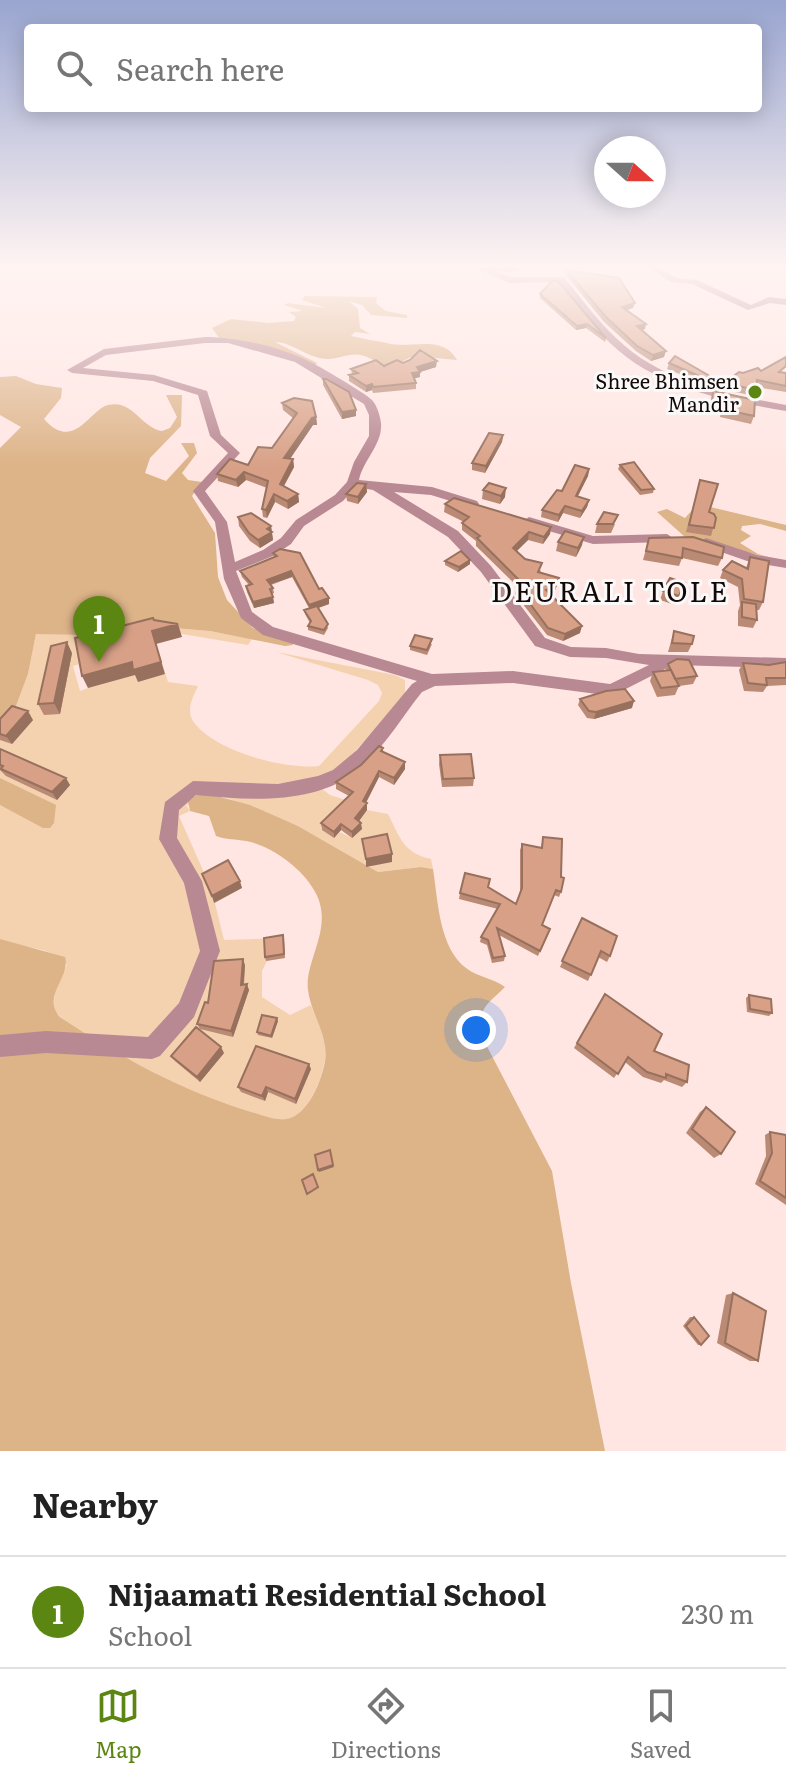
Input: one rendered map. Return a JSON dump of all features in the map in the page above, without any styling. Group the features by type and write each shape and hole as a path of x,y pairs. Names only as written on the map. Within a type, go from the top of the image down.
{"street":[{"path":"606,332 619,347 667,380 720,396 786,408"},
{"path":"231,568 268,553 286,541 300,523 339,498 353,483 353,474 375,440 375,414 368,402 299,360 228,340 104,352 72,370 154,378 203,393 216,436 234,453 199,491 221,522 231,579 246,615 268,631 432,680 513,677 612,690 669,661"},
{"path":"353,483 432,491 490,509"},
{"path":"377,487 453,534 486,569 540,642 570,652 669,661 786,663"},
{"path":"520,518 593,540 675,539"},
{"path":"690,539 755,559 786,564"},
{"path":"0,1046 46,1042 152,1048 187,1010 210,951 193,881 168,839 171,807 193,788 240,793 323,784 352,766 417,688 432,680"}],"shaded area":[{"path":"215,332 366,332 370,334 355,332 351,336 396,345 443,347 457,360 413,356 386,370 365,356 325,359 275,342 317,363 315,366 286,352 219,338"},
{"path":"16,376 36,384 62,388 61,398 44,419 64,432 73,431 101,408 117,404 162,431 170,428 177,417 166,395 182,395 181,426 150,458 145,473 166,481 189,456 181,443 194,443 197,453 182,473 188,480 202,482 192,496 215,533 218,577 227,600 253,628 293,645 210,631 149,626 85,635 36,634 28,674 16,706 0,728 0,448 21,427 0,415 0,377"},
{"path":"706,506 786,525 786,531 760,524 742,526 741,530 751,536 740,543 758,554 786,562 685,537 657,512 667,509 685,518 695,507"},
{"path":"149,626 210,631 252,639 248,645 158,630 161,642 73,666 80,691 88,688 86,676 160,656 168,682 198,686 190,712 203,732 251,756 288,765 319,766 379,701 382,693 378,685 368,680 276,652 395,675 405,680 405,697 321,788 330,795 352,802 320,828 334,838 340,832 352,838 362,829 359,820 367,810 388,814 408,848 431,859 433,869 421,867 378,872 298,826 224,797 186,805 190,811 179,816 206,877 230,867 242,888 215,903 224,940 283,938 285,958 267,961 262,971 262,997 290,1015 311,1005 324,1035 325,1060 318,1084 305,1106 289,1119 270,1119 206,1097 96,1041 53,1010 55,992 67,965 43,950 0,939 0,805 9,808 14,787 0,778 0,728 16,706 28,674 36,634 85,635"},
{"path":"0,778 56,805 54,823 50,828 43,828 0,805"},
{"path":"209,794 250,805 298,826 378,872 421,867 433,869 441,923 450,948 466,968 505,987 483,1011 481,1035 552,1171 605,1451 0,1451 0,939 65,957 66,965 54,1002 60,1017 105,1046 200,1094 264,1116 287,1119 307,1104 321,1078 326,1052 308,990 310,967 321,930 320,903 309,882 284,859 255,843 216,836 209,816 190,811 188,801 197,795"}],"building":[{"path":"622,332 644,332 666,351 653,355"},
{"path":"420,350 437,361 417,367 420,372 412,373 416,383 373,387 349,375 358,373 351,369 376,360 384,366 397,360 403,363"},
{"path":"675,356 715,379 699,376 669,363"},
{"path":"786,357 786,366 779,372 786,373 786,386 757,380 756,390 724,383 739,372 758,368 761,371"},
{"path":"323,379 349,392 356,410 342,412"},
{"path":"713,391 755,400 754,416 722,409 723,404 712,402"},
{"path":"294,398 312,401 316,417 312,418 284,458 293,459 280,484 298,494 287,501 274,494 266,510 262,509 268,481 244,472 236,480 217,474 230,459 248,465 258,447 272,448 297,413 282,403"},
{"path":"489,433 503,435 486,466 472,463"},
{"path":"634,462 654,489 641,490 620,465"},
{"path":"575,465 589,469 576,496 589,500 582,511 565,506 559,515 542,510 557,490 562,491"},
{"path":"700,480 718,484 709,512 716,518 714,528 689,525"},
{"path":"357,483 366,484 358,497 346,494"},
{"path":"489,483 506,488 501,496 483,490"},
{"path":"454,498 551,527 544,537 529,532 513,548 525,559 542,563 538,572 559,578 555,587 546,590 582,626 565,634 548,628 517,586 523,584 477,538 480,536 462,523 469,517 445,504"},
{"path":"604,512 618,515 613,524 597,524"},
{"path":"251,513 271,526 267,529 272,532 258,540 249,533 238,517"},
{"path":"565,531 584,537 578,548 558,542"},
{"path":"693,537 724,547 722,558 683,548 682,558 646,551 649,538"},
{"path":"280,549 300,553 319,589 322,588 329,598 309,605 291,571 267,580 273,588 270,589 273,597 253,602 246,586 252,584 240,571 277,556 273,553"},
{"path":"461,551 470,560 459,567 445,561"},
{"path":"750,557 769,561 763,602 744,599 742,579 723,570 732,561 748,569"},
{"path":"670,578 685,583 679,596 663,591"},
{"path":"742,602 756,604 757,620 742,617"},
{"path":"317,606 328,624 324,630 308,626 311,621 304,610"},
{"path":"153,618 178,624 152,631 161,662 133,670 132,662 82,676 75,638"},
{"path":"674,631 694,636 692,644 672,643"},
{"path":"415,635 432,639 427,650 410,646"},
{"path":"67,642 54,703 38,704 51,646"},
{"path":"677,659 689,660 697,676 675,679 668,664"},
{"path":"786,662 786,678 766,678 767,685 748,683 743,663 769,665"},
{"path":"671,670 679,686 661,688 653,672"},
{"path":"625,689 634,701 596,712 589,711 580,699 606,691"},
{"path":"12,706 28,711 6,736 0,734 0,719"},
{"path":"379,746 383,748 381,751 405,762 394,778 379,771 363,801 367,803 355,818 361,823 352,832 341,824 334,832 321,823 353,792 336,782 361,765"},
{"path":"0,749 66,778 52,792 1,769"},
{"path":"471,754 474,778 443,779 440,755"},
{"path":"387,834 392,854 366,859 362,839"},
{"path":"543,837 562,839 561,877 564,878 561,892 556,890 542,925 550,929 540,951 497,928 505,956 493,958 488,940 481,937 500,904 460,893 465,873 490,879 488,887 516,904 522,888 522,844 542,848"},
{"path":"228,860 240,881 212,896 202,874"},
{"path":"582,918 617,936 610,956 601,951 591,975 562,961"},
{"path":"283,935 284,954 265,957 264,938"},
{"path":"243,959 241,985 247,984 231,1031 197,1024 205,1002 208,1003 214,961"},
{"path":"605,994 662,1034 654,1051 689,1065 687,1082 666,1074 666,1078 647,1072 628,1057 618,1074 577,1043"},
{"path":"749,995 771,999 772,1013 750,1009"},
{"path":"262,1015 277,1018 271,1036 257,1032"},
{"path":"196,1027 221,1047 197,1077 171,1056"},
{"path":"256,1046 309,1064 295,1099 266,1087 262,1096 238,1087"},
{"path":"706,1107 735,1132 721,1154 692,1129"},
{"path":"770,1132 786,1135 786,1198 760,1181 772,1153"},
{"path":"330,1150 333,1165 318,1170 315,1155"},
{"path":"313,1174 318,1187 307,1194 302,1180"},
{"path":"733,1293 766,1311 758,1361 725,1343"},
{"path":"694,1317 709,1336 701,1345 686,1326"}],"place":[{"name":"Shree Bhimsen Mandir","path":"755,392"},
{"name":"Nijaamati Residential School","path":"99,662"}],"district":[{"name":"DEURALI TOLE","path":"610,590"}]}
